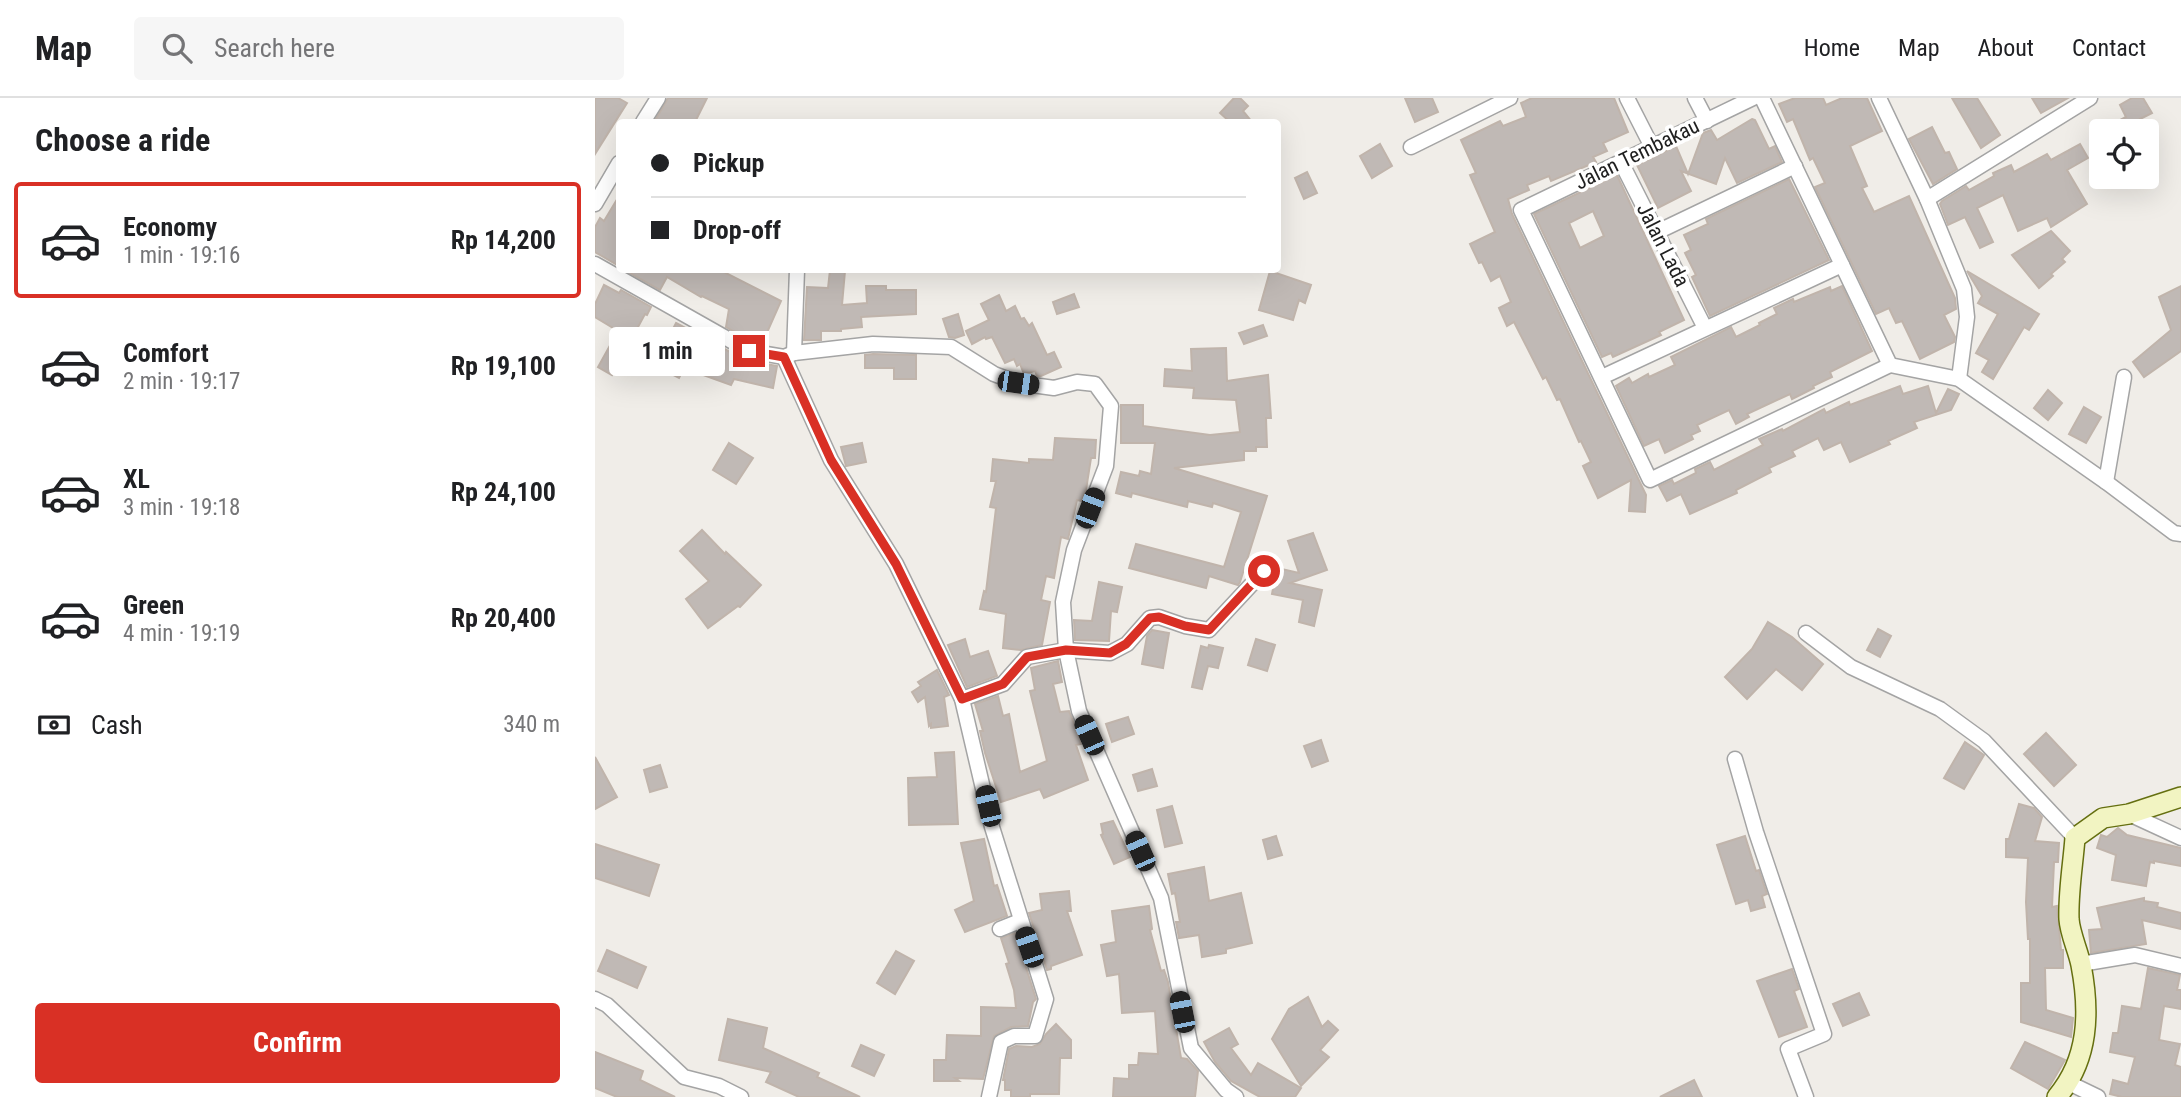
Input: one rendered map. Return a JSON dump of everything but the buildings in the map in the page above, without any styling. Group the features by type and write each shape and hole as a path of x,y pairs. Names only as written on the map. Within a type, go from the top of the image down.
{"street":[{"path":"645,119 657,98"},
{"path":"1411,147 1510,98"},
{"path":"1627,98 1652,147"},
{"path":"1695,98 1707,121"},
{"name":"Jalan Tembakau","path":"1602,377 1521,209 1753,98"},
{"path":"1762,98 1890,365"},
{"path":"1879,98 1927,199 1967,302 1959,379"},
{"path":"1927,199 2090,98"},
{"name":"Jalan Lada","path":"1621,162 1706,328"},
{"path":"1657,232 1794,166"},
{"path":"595,204 616,168"},
{"path":"595,264 749,351 789,355 873,344 951,347 995,374 1018,383 1054,388 1077,382 1095,384 1102,392 1111,406 1106,466 1073,550 1063,602 1066,650 1079,711 1161,898 1191,1048 1226,1090 1236,1097"},
{"path":"1842,265 1602,377 1650,480 1890,365 1959,379 2174,533 2181,534"},
{"path":"797,273 789,355 831,460 896,564 962,699 992,827 1046,999 1035,1036 1014,1036 1001,1042 989,1097"},
{"path":"2106,482 2124,377"},
{"path":"962,699 1003,684 1027,657 1066,650 1110,653 1126,644 1150,618 1159,617 1185,626 1209,630 1264,571"},
{"path":"1806,633 1851,667 1940,709 1984,741 2075,838 2069,920 2081,964 2087,1006 2084,1045 2063,1090 2098,1097"},
{"path":"1735,759 1756,832 1824,1034 1788,1049 1805,1097"},
{"path":"2075,838 2103,818 2129,814 2181,797"},
{"path":"2129,814 2181,838"},
{"path":"1000,929 1020,921"},
{"path":"2081,964 2135,955 2181,966"},
{"path":"595,999 607,1004 684,1077 719,1086 741,1097"}],"route":[{"path":"749,351 784,357 831,460 896,564 962,699 1003,684 1027,657 1066,650 1110,653 1126,644 1150,618 1159,617 1185,626 1209,630 1264,571"}]}
